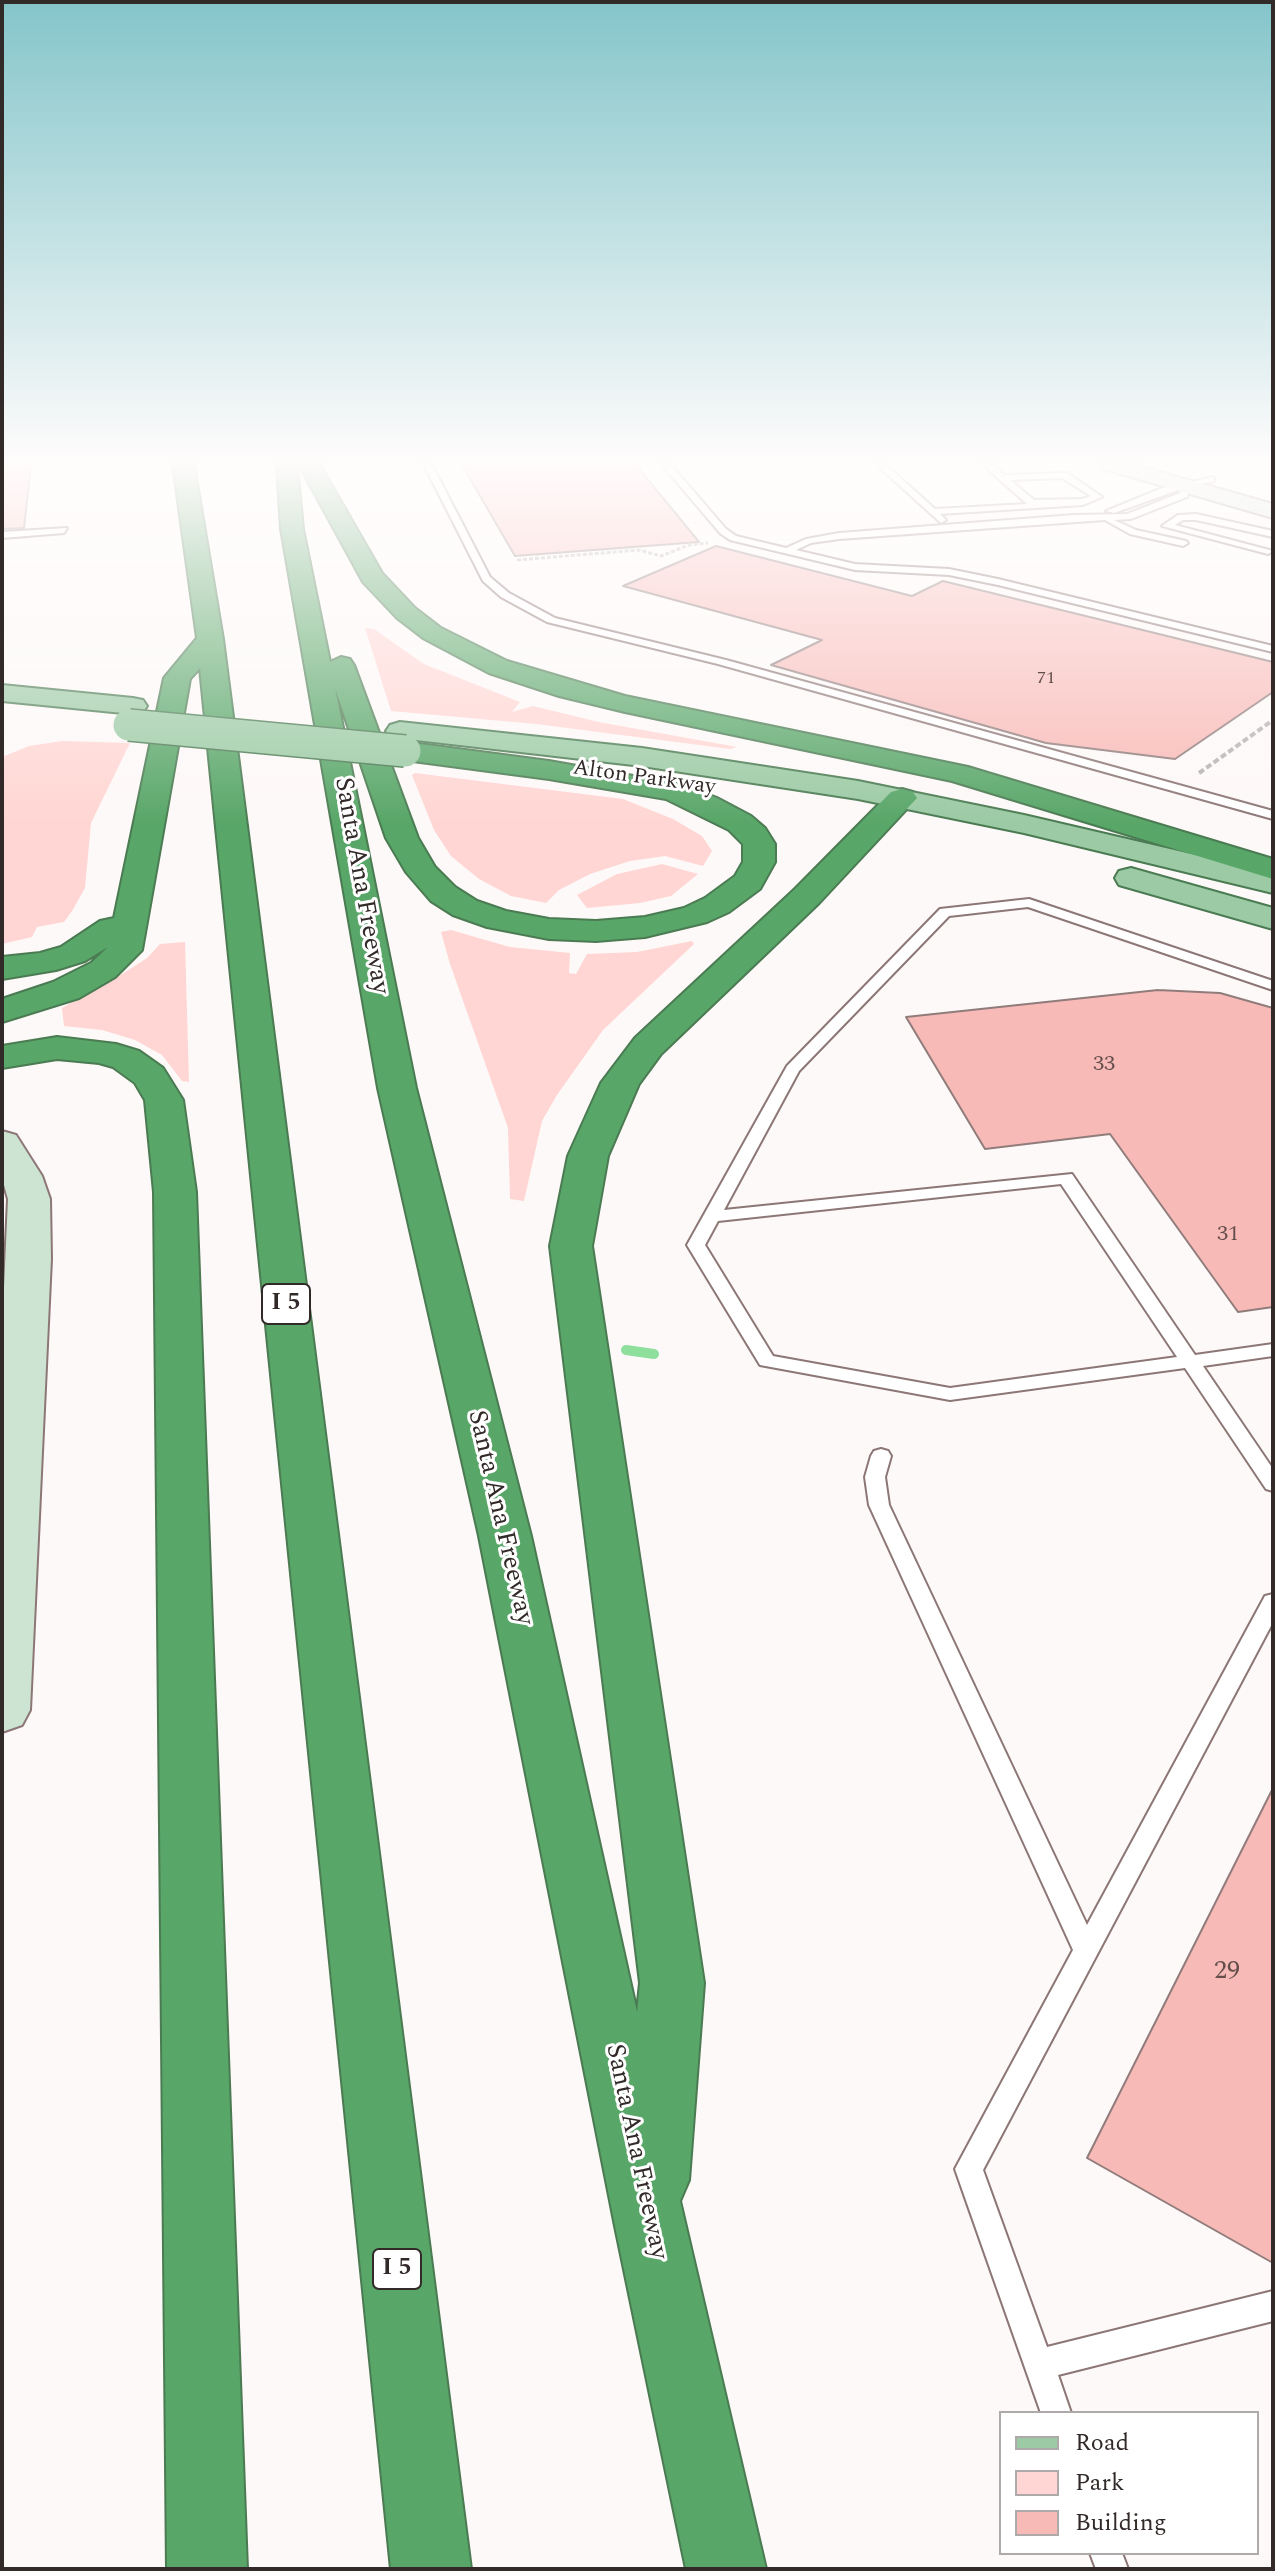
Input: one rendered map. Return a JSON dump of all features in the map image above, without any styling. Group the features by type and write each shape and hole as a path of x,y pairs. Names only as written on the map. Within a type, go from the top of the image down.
{"highway":[{"name":"I 5","path":"202,585 431,2569"},
{"name":"Santa Ana Freeway","path":"303,585 397,1088 505,1536 650,2226 726,2569"},
{"path":"313,585 402,838 422,872 443,894 480,914 523,926 615,931 671,922 717,905 748,882 759,862 761,854 754,835 740,823 706,804 673,791 402,741"},
{"path":"380,585 432,633 498,667 612,701 958,773 1273,869"},
{"path":"2,1011 66,990 103,970 125,950 177,678 210,639"},
{"path":"650,2226 672,1983 571,1246 588,1156 620,1083 648,1046 807,896 893,808"},
{"path":"2,968 44,963 73,954 106,934 135,907"},
{"path":"2,1057 57,1048 103,1052 126,1059 150,1076 164,1100 175,1192 207,2569"}],"main road":[{"name":"Alton Parkway","path":"2,693 131,715"},
{"name":"Alton Parkway","path":"2,712 131,715 402,741 671,782 893,808 1107,843 1273,883"},
{"name":"Alton Parkway","path":"893,808 1273,919"}],"street":[{"path":"2,1143 22,1176 29,1199 29,1259 2,1710"}],"lane":[{"path":"493,585 505,595 551,620 722,662 1273,815"},
{"path":"1007,585 1273,649"},
{"path":"1271,1352 950,1394 767,1361 696,1245 792,1069 945,912 1029,903 1273,986"},
{"path":"713,1216 1066,1178 1273,1484"},
{"path":"881,1456 875,1477 879,1505 1086,1951"},
{"path":"1055,2411 969,2169 1273,1602"},
{"path":"1039,2364 1273,2306"}],"path":[{"path":"1191,778 1273,720"}],"green space":[{"path":"365,628 374,629 424,664 520,702 512,712 533,706 599,722 737,747 730,749 536,724 391,711"},
{"path":"62,741 130,743 91,823 85,888 72,911 64,922 37,927 32,937 2,944 2,757 29,746"},
{"path":"412,775 623,799 673,819 702,836 712,851 703,866 665,856 630,861 590,874 559,890 546,903 511,896 479,879 451,856 434,830"},
{"path":"662,864 698,874 671,896 640,903 587,908 577,895 617,874"},
{"path":"451,930 510,947 570,953 569,973 576,974 587,954 637,952 692,941 694,944 603,1030 557,1095 542,1121 524,1201 510,1199 508,1128 450,964 441,932"},
{"path":"185,942 189,1082 182,1081 162,1055 135,1040 102,1030 64,1026 62,1008 147,958 160,944"}],"building":[{"path":"869,585 912,596 935,585 959,585 1273,662 1273,692 1175,759 1046,743 771,665 822,640 623,586"},
{"path":"1158,990 1220,993 1273,1008 1273,1307 1238,1312 1110,1134 985,1149 906,1017"},
{"path":"1273,1788 1273,2263 1087,2158"}],"waterway":[{"path":"626,1350 654,1354"}]}
